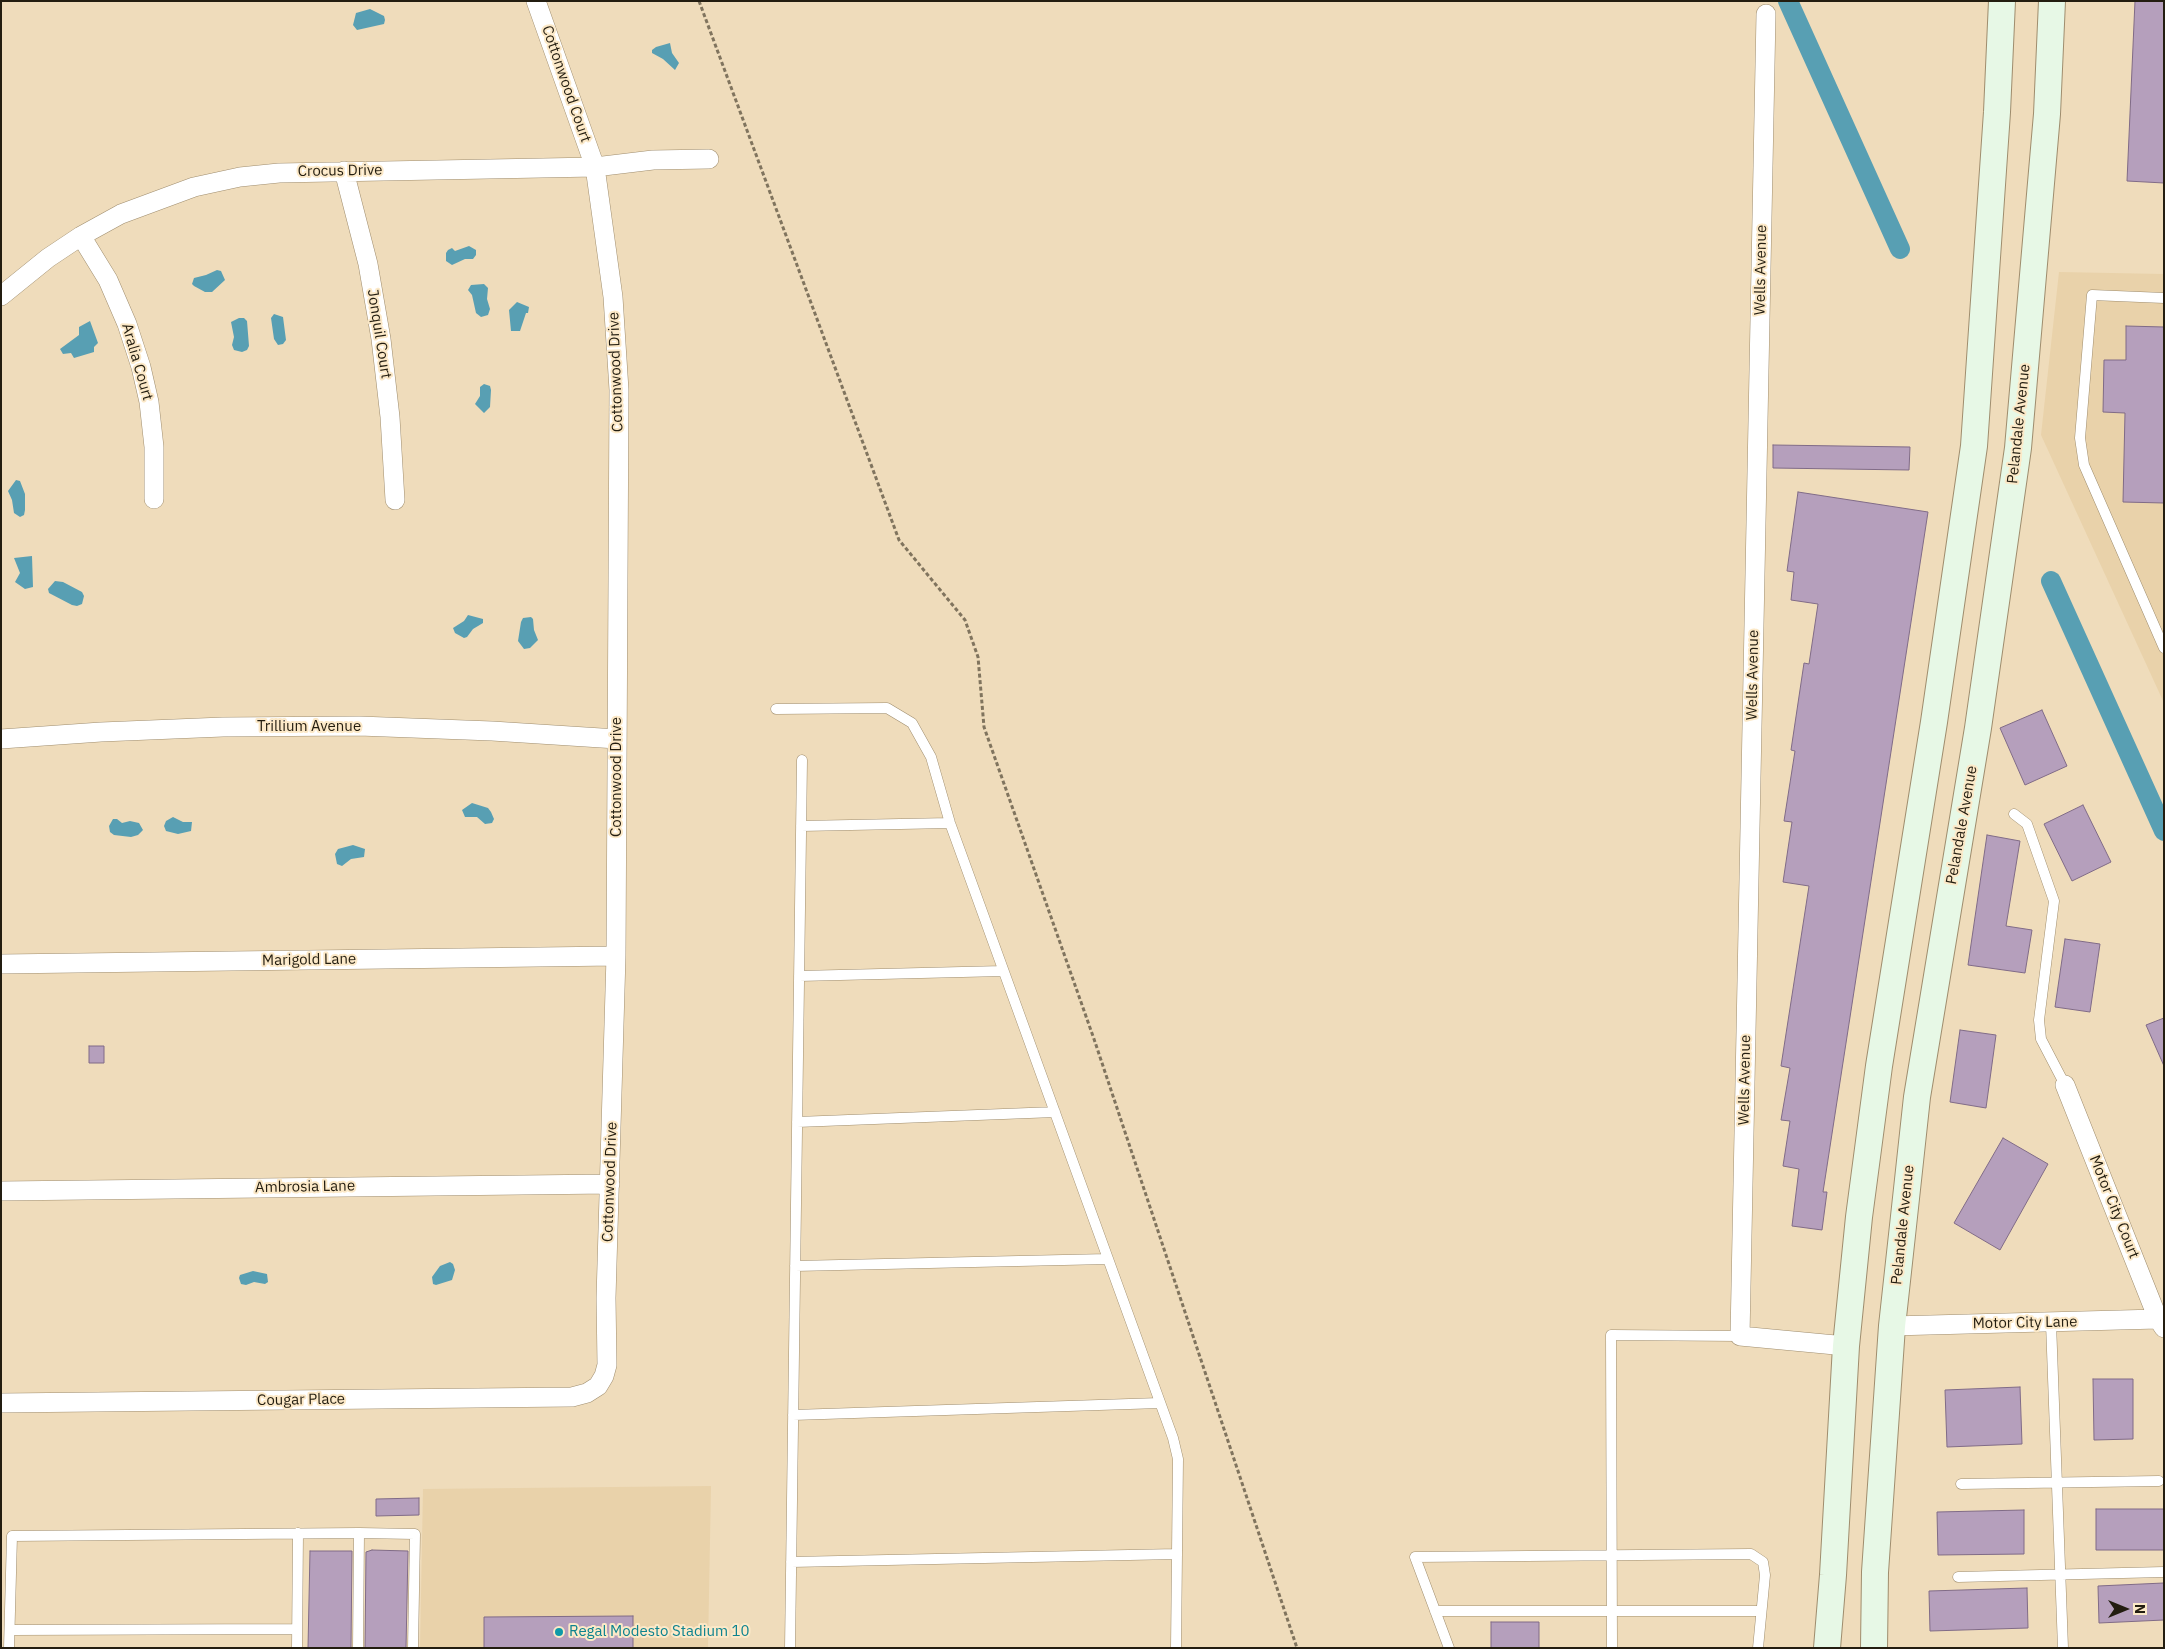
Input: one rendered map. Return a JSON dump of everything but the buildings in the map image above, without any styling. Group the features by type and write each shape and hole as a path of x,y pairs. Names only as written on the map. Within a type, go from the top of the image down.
{"main road":[{"path":"1827,1648 1846,1346 1860,1207 1879,1066 1934,722 1974,446 1997,122 2002,1"},
{"name":"Pelandale Avenue","path":"1874,1648 1875,1572 1892,1326 1917,1097 1978,728 2018,448 2047,114 2052,1"}],"street":[{"name":"Cottonwood Court","path":"536,1 595,167"},
{"name":"Wells Avenue","path":"1740,1336 1766,14"},
{"name":"Crocus Drive","path":"1,296 48,258 81,236 121,214 157,199 194,187 240,177 278,173 344,171 595,167 653,160 709,158"},
{"name":"Cottonwood Drive","path":"595,167 613,298 619,390 616,956 606,1298 607,1365 604,1376 598,1386"},
{"name":"Jonquil Court","path":"344,171 368,264 381,338 390,417 395,500"},
{"name":"Aralia Court","path":"81,236 108,280 127,324 141,367 149,402 154,447 154,498"},
{"name":"Trillium Avenue","path":"1,739 101,732 223,727 349,726 492,730 617,739"},
{"name":"Marigold Lane","path":"1,964 616,956"},
{"name":"Motor City Court","path":"2065,1085 2161,1324"},
{"name":"Ambrosia Lane","path":"1,1191 610,1184"},
{"name":"Motor City Lane","path":"1892,1326 2051,1322 2161,1324"},
{"path":"1740,1336 1846,1346"},
{"name":"Cougar Place","path":"1,1403 572,1397 587,1393 598,1386"}],"lane":[{"path":"2164,298 2092,296 2080,438 2084,465 2164,648"},
{"path":"776,709 887,708 905,717 912,723 931,757 950,823 1160,1403 1178,1459 1176,1648"},
{"path":"790,1648 802,760"},
{"path":"2014,814 2027,824 2054,901 2039,1020 2042,1039 2065,1085"},
{"path":"801,826 950,823"},
{"path":"799,976 1004,971"},
{"path":"797,1122 1054,1112"},
{"path":"795,1266 1108,1259"},
{"path":"2051,1322 2063,1648"},
{"path":"1612,1648 1611,1335 1740,1336"},
{"path":"793,1415 1160,1403"},
{"path":"1961,1484 2057,1481 2159,1481"},
{"path":"358,1648 359,1533"},
{"path":"9,1648 12,1536 359,1533 415,1534 413,1648"},
{"path":"297,1648 298,1534"},
{"path":"791,1562 1177,1554"},
{"path":"1449,1648 1415,1557 1751,1554 1763,1562 1764,1575 1758,1648"},
{"path":"1958,1577 2060,1573 2164,1572"},
{"path":"1435,1611 1761,1611"},
{"path":"10,1630 297,1629"}],"path":[{"path":"699,1 898,540 964,620 978,657 984,727 1094,1039 1297,1648"}],"shaded area":[{"path":"2059,272 2164,274 2164,703 2041,435"},
{"path":"711,1486 708,1648 420,1648 423,1489"}],"water":[{"path":"370,9 384,16 384,24 357,30 353,25 356,13"},
{"path":"670,43 672,53 679,63 675,70 663,59 652,53 652,50 656,47"},
{"path":"469,246 476,250 476,255 473,259 465,259 452,265 446,261 448,250 452,248 455,251"},
{"path":"217,270 221,271 225,280 212,292 205,292 192,284 194,278"},
{"path":"484,284 488,288 487,299 490,309 488,315 481,317 476,313 472,295 468,290 471,285"},
{"path":"517,302 529,307 528,313 526,313 520,331 511,331 509,310"},
{"path":"274,314 283,317 286,340 283,344 278,345 274,339 271,318"},
{"path":"244,318 247,321 249,346 247,350 242,352 234,350 232,345 234,337 231,322"},
{"path":"90,321 98,343 94,347 94,352 74,358 71,353 63,354 60,349 79,335 79,327"},
{"path":"484,384 490,386 491,390 490,407 484,413 475,404 480,396 480,387"},
{"path":"16,480 20,481 25,494 24,515 20,517 14,513 8,491"},
{"path":"32,556 33,587 25,589 15,582 20,573 14,558"},
{"path":"55,581 63,582 82,592 84,596 82,604 72,605 49,593 48,589"},
{"path":"468,615 483,619 483,623 464,638 455,633 453,628 464,621"},
{"path":"531,617 538,640 530,648 524,649 518,641 521,622 523,618"},
{"path":"472,803 488,808 494,819 492,823 485,824 477,817 465,817 462,810"},
{"path":"173,817 183,822 192,822 191,831 178,834 166,831 164,826 166,821"},
{"path":"113,819 117,819 122,823 130,821 139,823 143,830 138,835 131,837 114,835 110,832 109,826"},
{"path":"353,845 365,849 364,857 351,859 342,866 337,864 335,854 338,849"},
{"path":"450,1262 455,1270 452,1280 436,1285 433,1284 432,1277 440,1266"},
{"path":"253,1271 267,1274 268,1282 265,1284 254,1282 246,1285 241,1284 240,1275"}],"waterway":[{"path":"1788,1 1900,249"},
{"path":"2051,581 2164,831"}],"place":[{"name":"Regal Modesto Stadium 10","path":"559,1632"}]}
